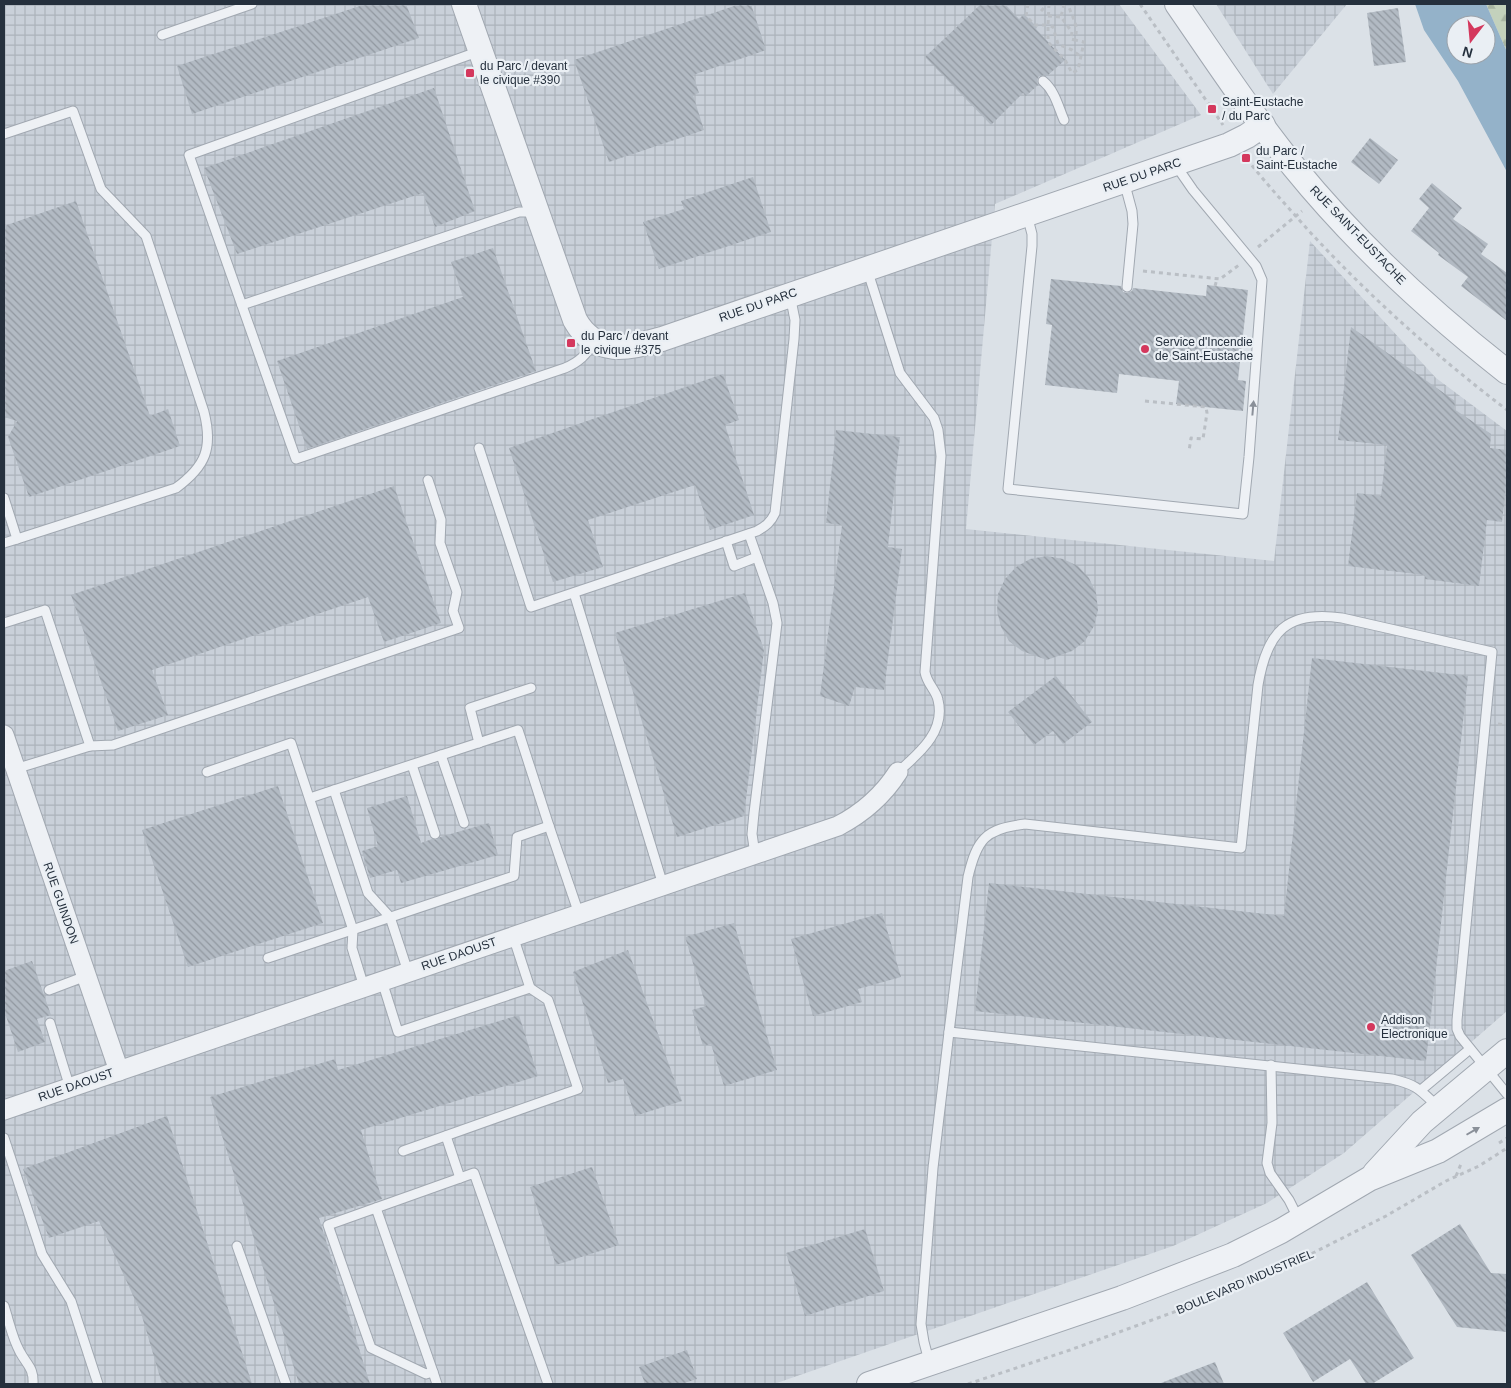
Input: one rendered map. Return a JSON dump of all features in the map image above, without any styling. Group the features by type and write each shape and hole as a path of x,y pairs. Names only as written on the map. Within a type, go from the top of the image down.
{"street":[{"name":"RUE DU PARC","path":"464,4 575,320 585,334 614,348 643,345 1175,164 1229,145 1262,126"},
{"name":"RUE SAINT-EUSTACHE","path":"1177,4 1262,126 1295,168 1360,240 1440,316 1507,372"},
{"name":"RUE GUINDON","path":"4,735 119,1071"},
{"name":"RUE DAOUST","path":"4,1110 838,826 859,814 886,788 898,772"},
{"path":"1369,1179 1422,1122 1507,1051"},
{"path":"869,1384 1196,1271 1260,1242 1369,1179 1438,1151 1507,1110"}],"lane":[{"path":"162,35 252,4"},
{"path":"480,51 189,155 296,459 565,368 583,358 594,340"},
{"path":"1042,81 1048,85 1055,96 1064,120"},
{"path":"4,134 73,111 101,188 146,236 204,412 209,439 200,467 176,488 4,543"},
{"path":"1026,214 1032,234 1032,246 1008,489 1243,514 1263,290 1260,272 1246,252 1193,190 1175,164"},
{"path":"1124,181 1132,211 1126,287"},
{"path":"242,305 520,212 537,212"},
{"path":"867,269 900,373 934,418 938,430 941,456 925,672 926,680 938,699 938,721 929,744 898,772"},
{"path":"479,448 532,606 749,534 767,525 772,520 775,512 794,339 795,320 790,295"},
{"path":"15,769 90,746 112,745 459,628 453,611 457,592 440,542 441,520 428,480"},
{"path":"4,498 17,539"},
{"path":"749,534 774,603 776,623 752,834 755,854"},
{"path":"726,542 734,566 757,557"},
{"path":"574,592 663,885"},
{"path":"4,623 45,610 90,746"},
{"path":"930,1364 921,1324 933,1168 968,877 975,854 986,836 997,830 1024,824 1241,848 1258,685 1263,660 1278,632 1298,619 1325,615 1492,652 1456,1020 1460,1036 1507,1094"},
{"path":"479,743 470,708 531,688"},
{"path":"310,798 518,730 579,914"},
{"path":"207,772 291,743 353,930 352,948 398,1032 530,988"},
{"path":"441,755 464,823"},
{"path":"412,765 435,834"},
{"path":"334,790 368,893 390,917 408,972"},
{"path":"268,958 514,876 518,837 549,826"},
{"path":"403,1151 578,1089 548,1000 530,988 513,936"},
{"path":"49,990 86,976"},
{"path":"50,1023 70,1088"},
{"path":"949,1032 1392,1079 1411,1083 1439,1108"},
{"path":"1421,1090 1470,1049"},
{"path":"1271,1065 1272,1123 1267,1163 1270,1173 1300,1220"},
{"path":"446,1136 460,1178"},
{"path":"4,1138 42,1254 71,1301 98,1384"},
{"path":"433,1372 426,1374 371,1348 328,1225 474,1173 548,1384"},
{"path":"376,1208 437,1384"},
{"path":"237,1246 286,1384"},
{"path":"4,1306 20,1351 30,1366 33,1384"}],"path":[{"path":"1028,4 1026,16 1035,25 1048,25 1053,28 1058,44 1080,56"},
{"path":"1048,4 1048,16 1048,25 1048,42 1065,60 1072,73 1078,70 1084,42 1071,39 1072,32 1060,17 1048,16"},
{"path":"1041,11 1048,4"},
{"path":"1060,17 1066,4"},
{"path":"1066,4 1077,25 1075,40"},
{"path":"1140,4 1212,109"},
{"path":"1246,158 1296,217 1408,330 1507,410"},
{"path":"1257,247 1302,211"},
{"path":"1128,269 1220,279 1239,264"},
{"path":"1215,286 1217,278"},
{"path":"1145,401 1206,407 1203,439 1191,438 1189,450"},
{"name":"BOULEVARD INDUSTRIEL","path":"968,1384 1185,1308 1258,1278 1319,1251 1456,1176 1479,1166 1507,1148"}],"shaded area":[{"path":"4,4 1119,4 1201,115 995,204 966,529 1274,561 1310,241 1436,378 1507,431 1507,1011 1344,1153 1267,1203 1173,1246 774,1384 4,1384"},
{"path":"1216,4 1347,4 1273,94"}],"green space":[{"path":"1486,4 1507,4 1507,52 1496,27 1496,15 1491,15"}],"water":[{"path":"1415,4 1486,4 1491,15 1446,15 1446,63 1424,30"},
{"path":"1496,27 1507,52 1507,172 1458,81 1447,65 1496,65"}],"building":[{"path":"366,4 406,4 419,38 192,114 177,66"},
{"path":"740,4 751,4 766,50 693,75 699,93 693,95 704,130 609,162 574,60"},
{"path":"981,4 1005,4 1019,19 1024,14 1065,60 1047,76 1039,76 1037,80 1038,85 1026,96 1023,93 991,125 925,57"},
{"path":"1398,8 1406,62 1374,66 1367,13"},
{"path":"434,88 475,211 435,227 423,193 237,254 204,168"},
{"path":"1370,138 1398,160 1379,184 1351,162"},
{"path":"753,177 771,232 659,269 643,222 684,209 681,201"},
{"path":"1432,183 1462,208 1453,219 1488,244 1481,254 1507,273 1507,321 1461,286 1468,277 1438,255 1439,253 1411,231 1429,208 1419,199"},
{"path":"76,201 150,416 168,409 180,446 29,497 8,437 17,421 4,417 4,226"},
{"path":"493,248 536,371 307,449 277,361 463,297 451,262"},
{"name":"Service d'Incendie de Saint-Eustache","path":"1051,279 1121,286 1123,292 1127,293 1132,291 1133,288 1206,296 1207,285 1248,290 1238,380 1246,381 1243,411 1176,404 1179,381 1119,374 1117,393 1045,385 1052,325 1046,324"},
{"path":"1351,327 1455,401 1454,409 1491,434 1490,448 1507,450 1507,477 1502,522 1487,520 1479,586 1425,579 1425,575 1348,566 1357,493 1381,496 1387,445 1338,440"},
{"path":"723,374 739,420 725,425 754,515 710,530 695,485 588,520 603,567 553,582 509,448"},
{"path":"836,430 900,437 888,547 902,549 884,690 855,687 849,706 820,696 842,525 826,523"},
{"path":"394,486 441,623 384,642 368,597 152,670 168,715 118,731 71,595"},
{"path":"1047,556 1063,559 1078,566 1089,578 1096,593 1098,610 1094,626 1085,641 1072,651 1047,660 1022,651 1009,641 1001,627 997,611 998,594 1005,579 1016,567 1030,559"},
{"path":"745,593 764,650 744,816 677,837 615,633"},
{"path":"1312,658 1468,676 1426,1061 975,1011 989,883 1284,916"},
{"path":"1056,676 1092,722 1063,744 1053,731 1034,745 1008,712"},
{"path":"278,786 323,923 188,967 142,830"},
{"path":"407,796 421,843 489,823 498,855 401,883 397,870 370,878 362,851 378,846 367,808"},
{"path":"882,913 901,977 858,989 862,1002 813,1016 791,939"},
{"path":"734,923 777,1070 724,1086 711,1044 703,1046 692,1010 706,1006 685,937"},
{"path":"628,950 682,1101 635,1116 623,1079 608,1083 573,972"},
{"path":"32,961 51,1015 37,1019 45,1042 18,1052 4,1010 4,971"},
{"path":"519,1015 538,1076 361,1130 382,1199 319,1218 370,1384 299,1384 210,1097 335,1059 338,1070"},
{"path":"167,1116 252,1384 162,1384 141,1313 99,1221 49,1238 23,1169"},
{"path":"592,1167 619,1245 556,1265 530,1187"},
{"path":"1460,1224 1491,1273 1507,1274 1507,1332 1457,1327 1411,1255"},
{"path":"865,1229 884,1291 805,1316 786,1253"},
{"path":"1367,1282 1414,1358 1372,1384 1366,1384 1350,1359 1313,1382 1283,1333"},
{"path":"687,1350 697,1379 681,1384 645,1384 639,1367"},
{"path":"1215,1362 1224,1384 1161,1384 1161,1383"}],"place":[{"name":"du Parc / devant le civique #390","path":"470,73"},
{"name":"Saint-Eustache / du Parc","path":"1212,109"},
{"name":"du Parc / Saint-Eustache","path":"1246,158"},
{"name":"du Parc / devant le civique #375","path":"571,343"},
{"name":"Service d'Incendie de Saint-Eustache","path":"1145,349"},
{"name":"Addison Electronique","path":"1371,1027"}]}
